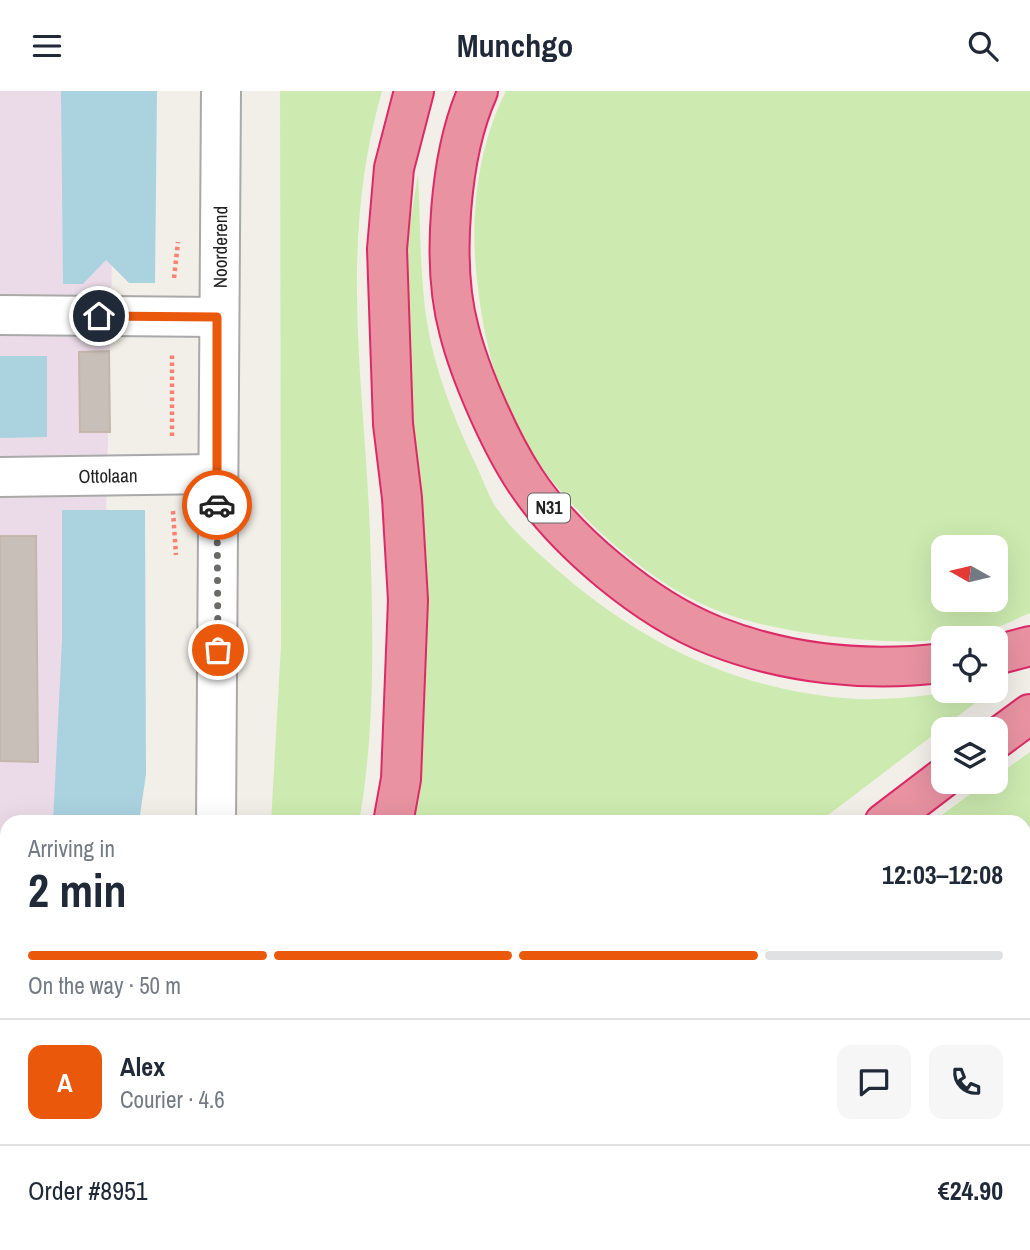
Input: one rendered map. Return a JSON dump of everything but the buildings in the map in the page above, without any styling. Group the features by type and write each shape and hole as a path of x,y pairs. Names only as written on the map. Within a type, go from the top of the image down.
{"highway":[{"path":"394,815 401,779 408,600 402,498 393,424 387,249 394,167 414,91"},
{"name":"N31","path":"478,91 453,177 450,257 458,329 486,404 525,480 577,542 635,592 713,635 784,657 846,666 913,667 931,665"},
{"path":"1008,652 1030,646"},
{"path":"1008,731 1030,714"},
{"path":"894,815 931,787"}],"street":[{"name":"Noorderend","path":"216,815 217,317 221,91"},
{"path":"0,314 217,317"},
{"name":"Ottolaan","path":"0,477 216,474"}],"shaded area":[{"path":"0,91 116,91 99,815 0,815"}],"green space":[{"path":"280,91 382,91 369,148 357,258 357,311 370,532 372,641 371,714 360,815 271,815 281,646"},
{"path":"506,91 1030,91 1030,613 1000,626 931,626 931,641 866,640 828,636 779,628 715,610 674,589 619,549 568,500 527,446 506,404 495,372 480,305 474,238 477,187 488,138"},
{"path":"418,174 424,302 440,375 457,422 495,506 544,558 593,599 625,621 692,659 728,673 803,693 843,698 931,695 931,703 975,703 957,717 931,717 931,737 828,815 404,815 407,242"},
{"path":"1030,752 1030,815 942,815 970,794 1008,794 1008,768"}],"water":[{"path":"61,91 157,91 155,283 129,283 106,260 83,284 63,284"},
{"path":"0,356 47,356 47,437 0,438"},
{"path":"62,510 145,510 146,774 140,815 53,815 62,640"}],"way so far":[{"path":"217,505 218,650"}],"route":[{"path":"99,316 217,317 217,505"}]}
